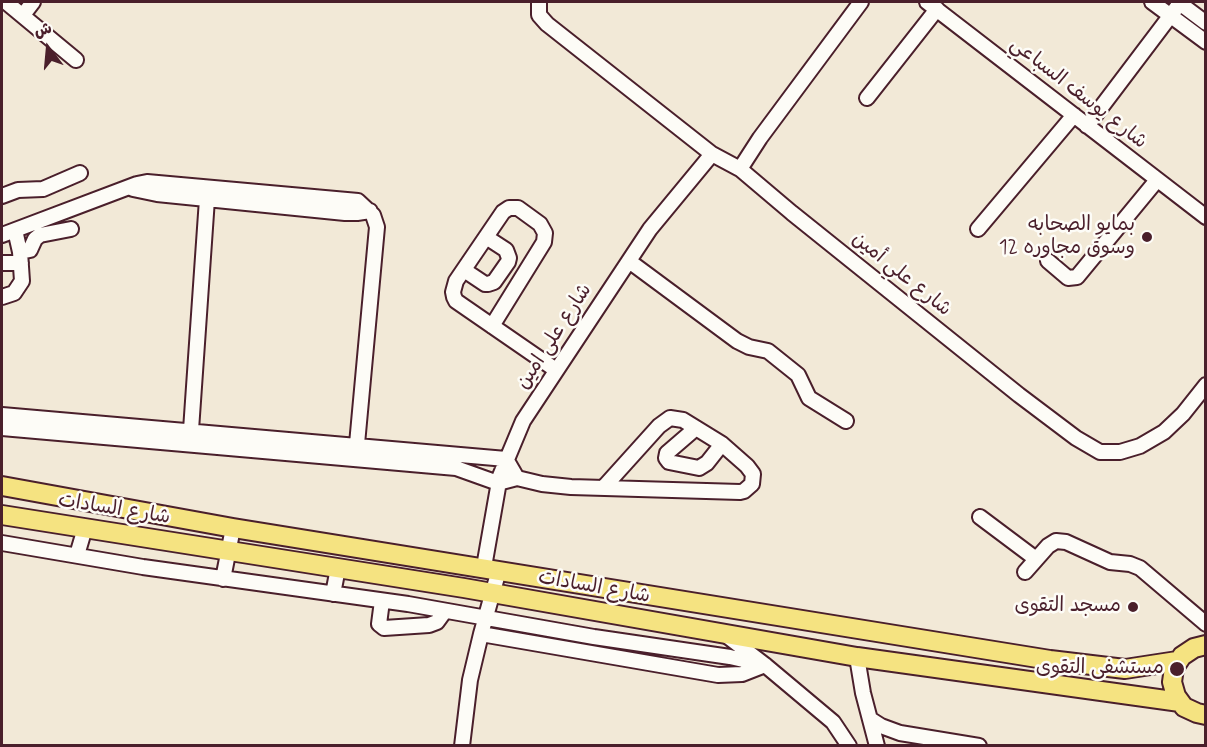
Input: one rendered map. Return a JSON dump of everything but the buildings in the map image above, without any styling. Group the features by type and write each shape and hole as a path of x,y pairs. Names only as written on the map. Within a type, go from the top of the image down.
{"main road":[{"name":"شارع السادات","path":"2,486 233,528 1111,669 1144,667 1177,661"},
{"name":"شارع السادات","path":"2,515 452,586 857,657 1180,702 1190,711 1206,715"},
{"path":"452,586 456,563"},
{"path":"1180,702 1172,682 1177,661 1200,646"}],"street":[{"path":"6,2 76,60"},
{"path":"23,15 33,2"},
{"name":"شارع علي أمين","path":"538,2 539,15 547,24 712,154 740,169 1019,395 1076,438 1100,452 1120,452 1140,446 1164,432 1183,414 1206,385"},
{"path":"740,169 760,138 861,2"},
{"path":"1152,2 1206,42"},
{"path":"1087,126 1179,2 1206,22"},
{"path":"867,98 932,5"},
{"name":"شارع يوسف السباعي","path":"932,5 1206,217"},
{"path":"978,229 1074,115"},
{"name":"شارع على امين","path":"462,746 470,680 493,593 492,568 498,483 506,459 524,421 629,261 667,207 712,154"},
{"path":"2,196 18,190 43,189 80,172"},
{"path":"1048,261 1068,278 1077,277 1157,180"},
{"path":"2,235 142,182 358,201 370,211 377,232 357,444"},
{"path":"128,188 157,194 351,213 370,211"},
{"path":"191,430 207,199"},
{"path":"492,326 544,242 545,232 540,224 518,208 513,207 502,212 454,286 454,297 456,302 556,370"},
{"path":"2,263 21,257 30,250 35,239 40,235 71,229"},
{"path":"2,297 11,295 20,286 22,280 21,257 15,230"},
{"path":"464,270 484,284 495,282 508,262 509,254 486,237"},
{"path":"629,261 737,341 749,347 768,351 798,375 813,402 846,421"},
{"path":"2,415 114,431 289,446 357,444 506,459 517,478"},
{"path":"2,428 114,431 191,430 289,446 456,468 498,483 517,478 552,485 604,487 740,492 752,484 753,474 751,469 722,444 677,417 663,421 604,487"},
{"path":"696,428 667,453 666,458 669,462 699,468 707,463 722,444"},
{"path":"980,517 1036,559"},
{"path":"77,555 85,528"},
{"path":"223,579 233,528"},
{"path":"1025,572 1052,543 1061,541 1110,562 1137,566 1206,626 1200,646"},
{"path":"2,543 223,579 382,600 730,657 765,665"},
{"path":"333,594 338,568"},
{"path":"382,600 379,624 384,628 429,626 437,622 446,611"},
{"path":"723,633 833,722 849,746"},
{"path":"481,634 718,675 742,674 765,665"},
{"path":"857,657 877,746"},
{"path":"870,719 894,731 979,746"}],"place":[{"name":"بمايو الصحابه وسوق مجاوره 12","path":"1147,237"},
{"name":"مسجد التقوى","path":"1133,607"},
{"name":"مستشفى التقوى","path":"1177,669"}]}
